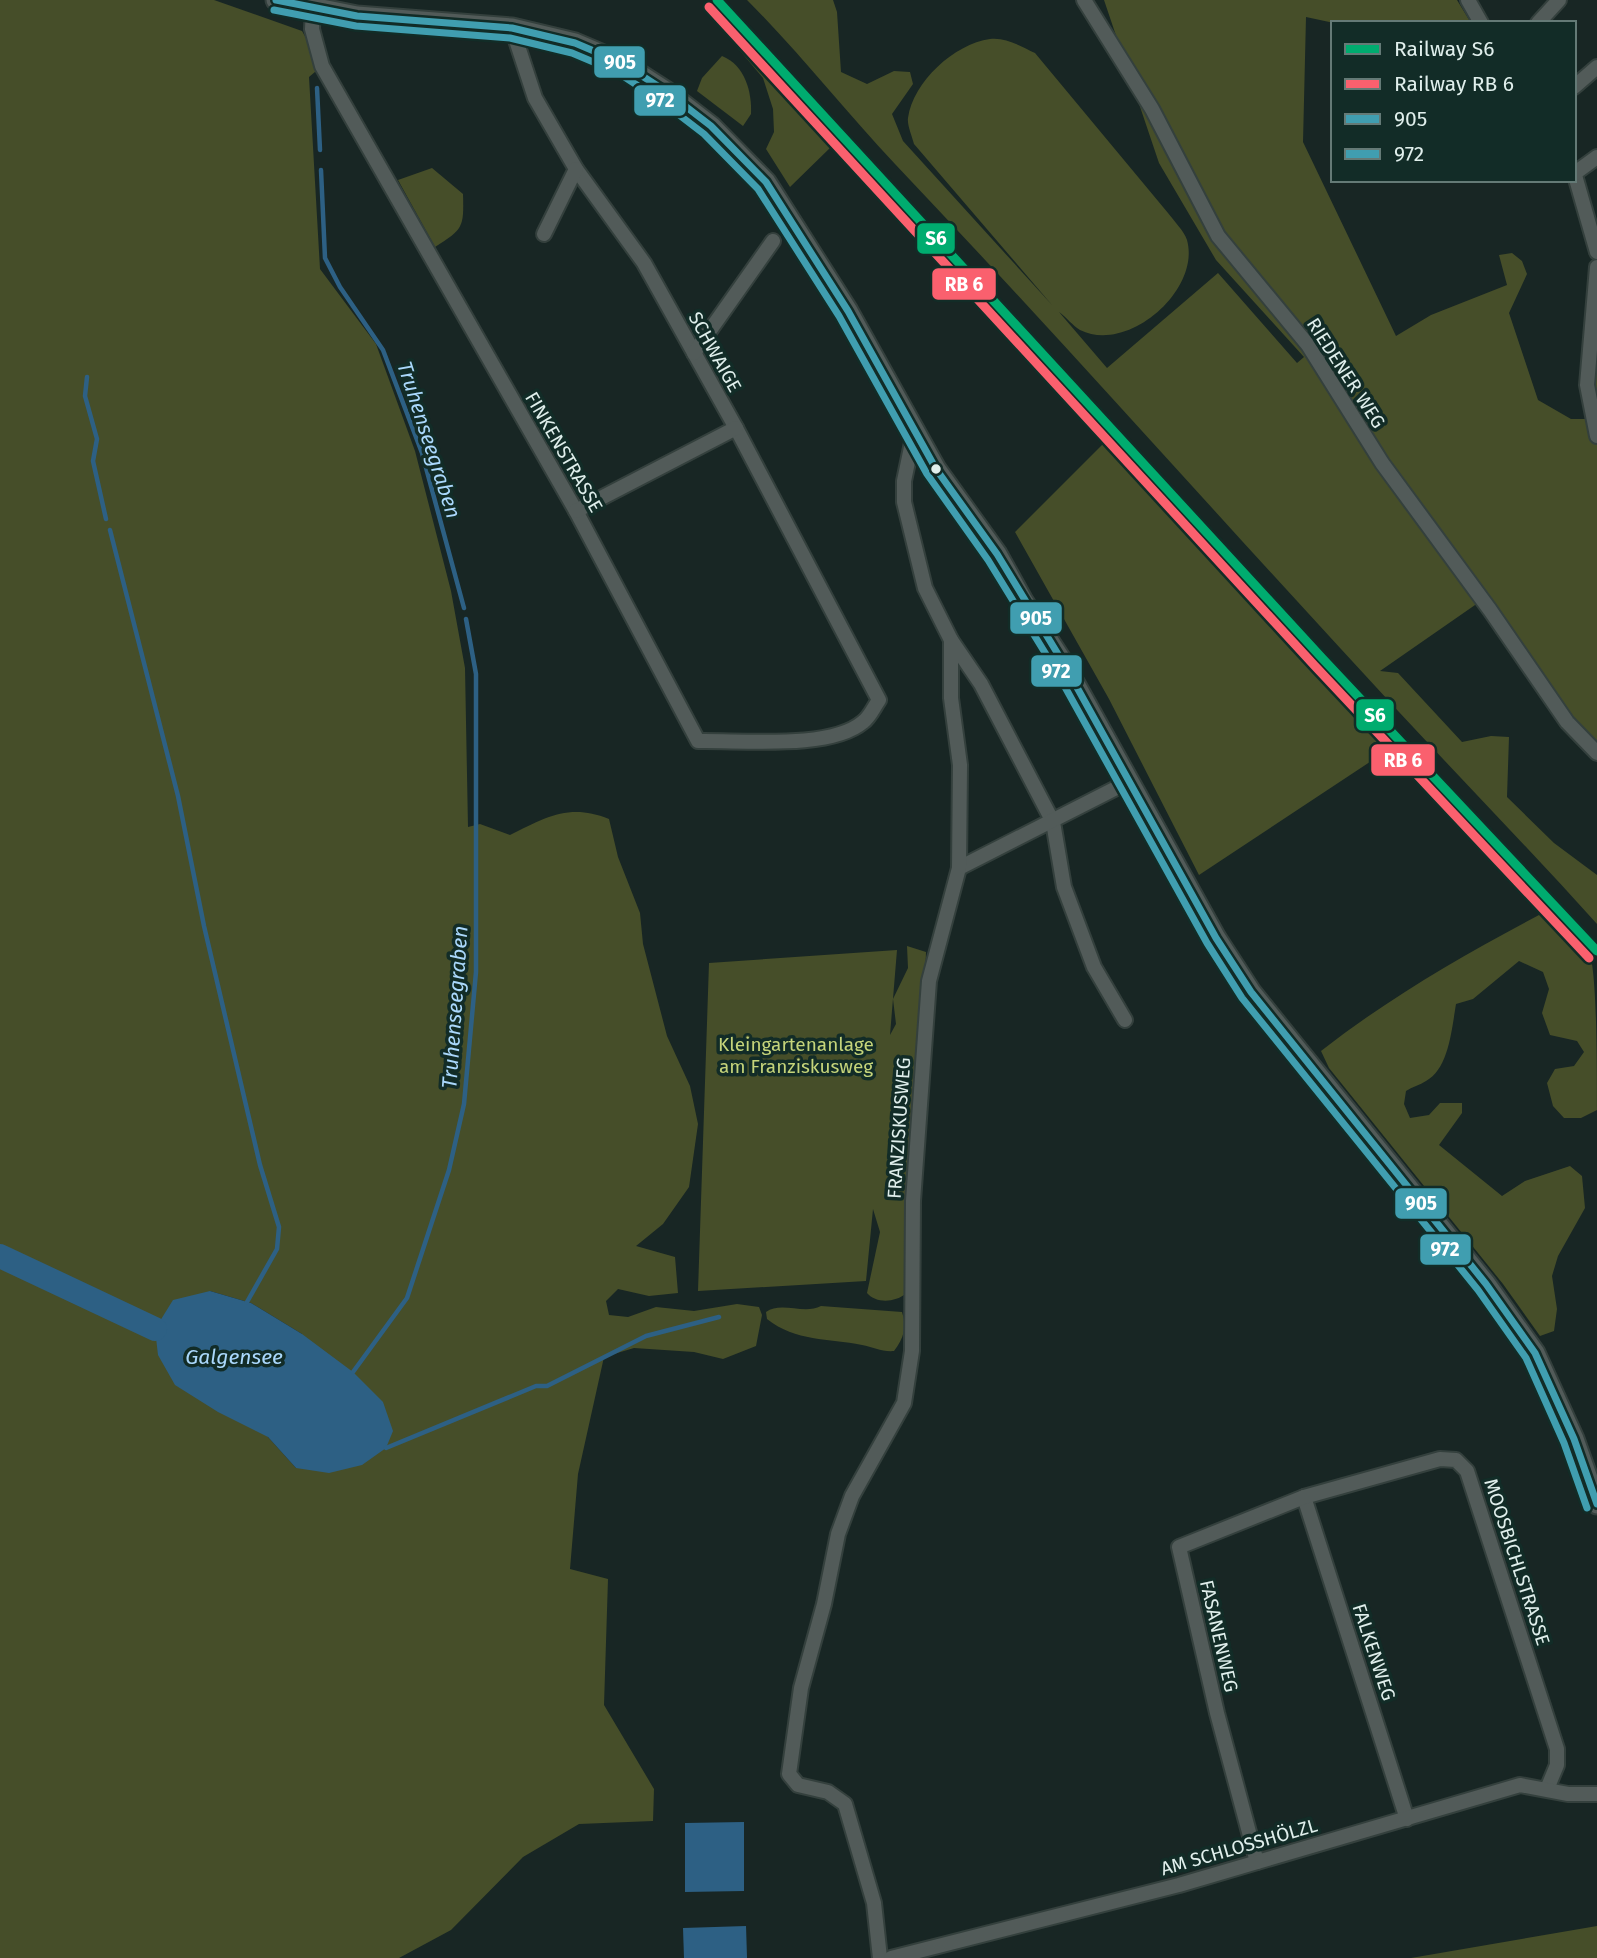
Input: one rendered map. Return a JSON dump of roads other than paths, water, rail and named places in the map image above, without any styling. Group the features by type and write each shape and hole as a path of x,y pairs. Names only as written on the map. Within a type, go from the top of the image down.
{"main road":[{"path":"276,0 357,16 512,28 575,43 622,63 667,92 729,143 766,182 793,220 848,311 914,433 997,554 1023,601 1064,664 1216,938 1251,992 1486,1284 1535,1353 1574,1439 1597,1504"}],"street":[{"name":"RIEDENER WEG","path":"1084,0 1152,109 1218,236 1308,345 1382,463 1490,610 1567,722 1597,753"},
{"path":"1468,0 1480,21"},
{"path":"1540,21 1559,0"},
{"name":"FINKENSTRASSE","path":"313,9 312,29 322,66 576,511 698,741 820,741 847,732 864,722 879,700"},
{"name":"SCHWAIGE","path":"512,28 535,97 576,169 644,264 736,428 879,700"},
{"path":"1576,85 1597,67"},
{"path":"1576,172 1597,157"},
{"path":"544,234 576,169"},
{"path":"1576,177 1597,251"},
{"path":"694,353 773,241"},
{"path":"1597,268 1587,385 1597,436"},
{"path":"576,511 736,428"},
{"name":"FRANZISKUSWEG","path":"880,1958 874,1903 852,1820 845,1804 828,1792 798,1785 789,1774 799,1700 838,1534 852,1496 904,1403 912,1351 913,1201 929,981 959,868 960,765 954,742 951,640 925,588 904,502 904,481 914,433"},
{"path":"951,640 981,684 1053,822 1064,887 1094,967 1125,1020"},
{"path":"959,868 1128,782"},
{"name":"MOOSBICHLSTRASSE","path":"1304,1497 1440,1459 1456,1460 1467,1471 1557,1749 1557,1765 1547,1789"},
{"name":"FALKENWEG","path":"1304,1497 1407,1819"},
{"name":"FASANENWEG","path":"1257,1862 1217,1713 1179,1547 1304,1497"},
{"name":"AM SCHLOSSHÖLZL","path":"891,1958 1257,1862 1520,1785 1568,1794 1597,1794"}],"water":[{"name":"Galgensee","path":"210,1291 251,1303 302,1334 353,1372 383,1402 393,1431 386,1448 362,1465 329,1473 296,1468 268,1437 218,1412 175,1385 158,1355 155,1329 173,1300"},
{"path":"744,1822 744,1891 685,1892 685,1823"},
{"path":"746,1926 747,1958 684,1958 683,1928"}],"waterway":[{"path":"317,88 320,150"},
{"name":"Truhenseegraben","path":"321,170 325,258 340,287 383,350 422,453 464,608"},
{"path":"87,377 85,396 97,439 93,461 106,519"},
{"path":"110,530 178,796 204,926 260,1165 279,1227 277,1249 247,1302"},
{"name":"Truhenseegraben","path":"353,1372 407,1298 449,1170 464,1104 476,972 476,674 466,619"},
{"path":"0,1256 155,1329"},
{"path":"386,1448 536,1386 547,1386 646,1336 719,1317"}],"rail line":[{"name":"S6","path":"717,0 1322,658 1597,951"}],"park label":[{"name":"Kleingartenanlage am Franziskusweg","path":"796,1055"}]}
